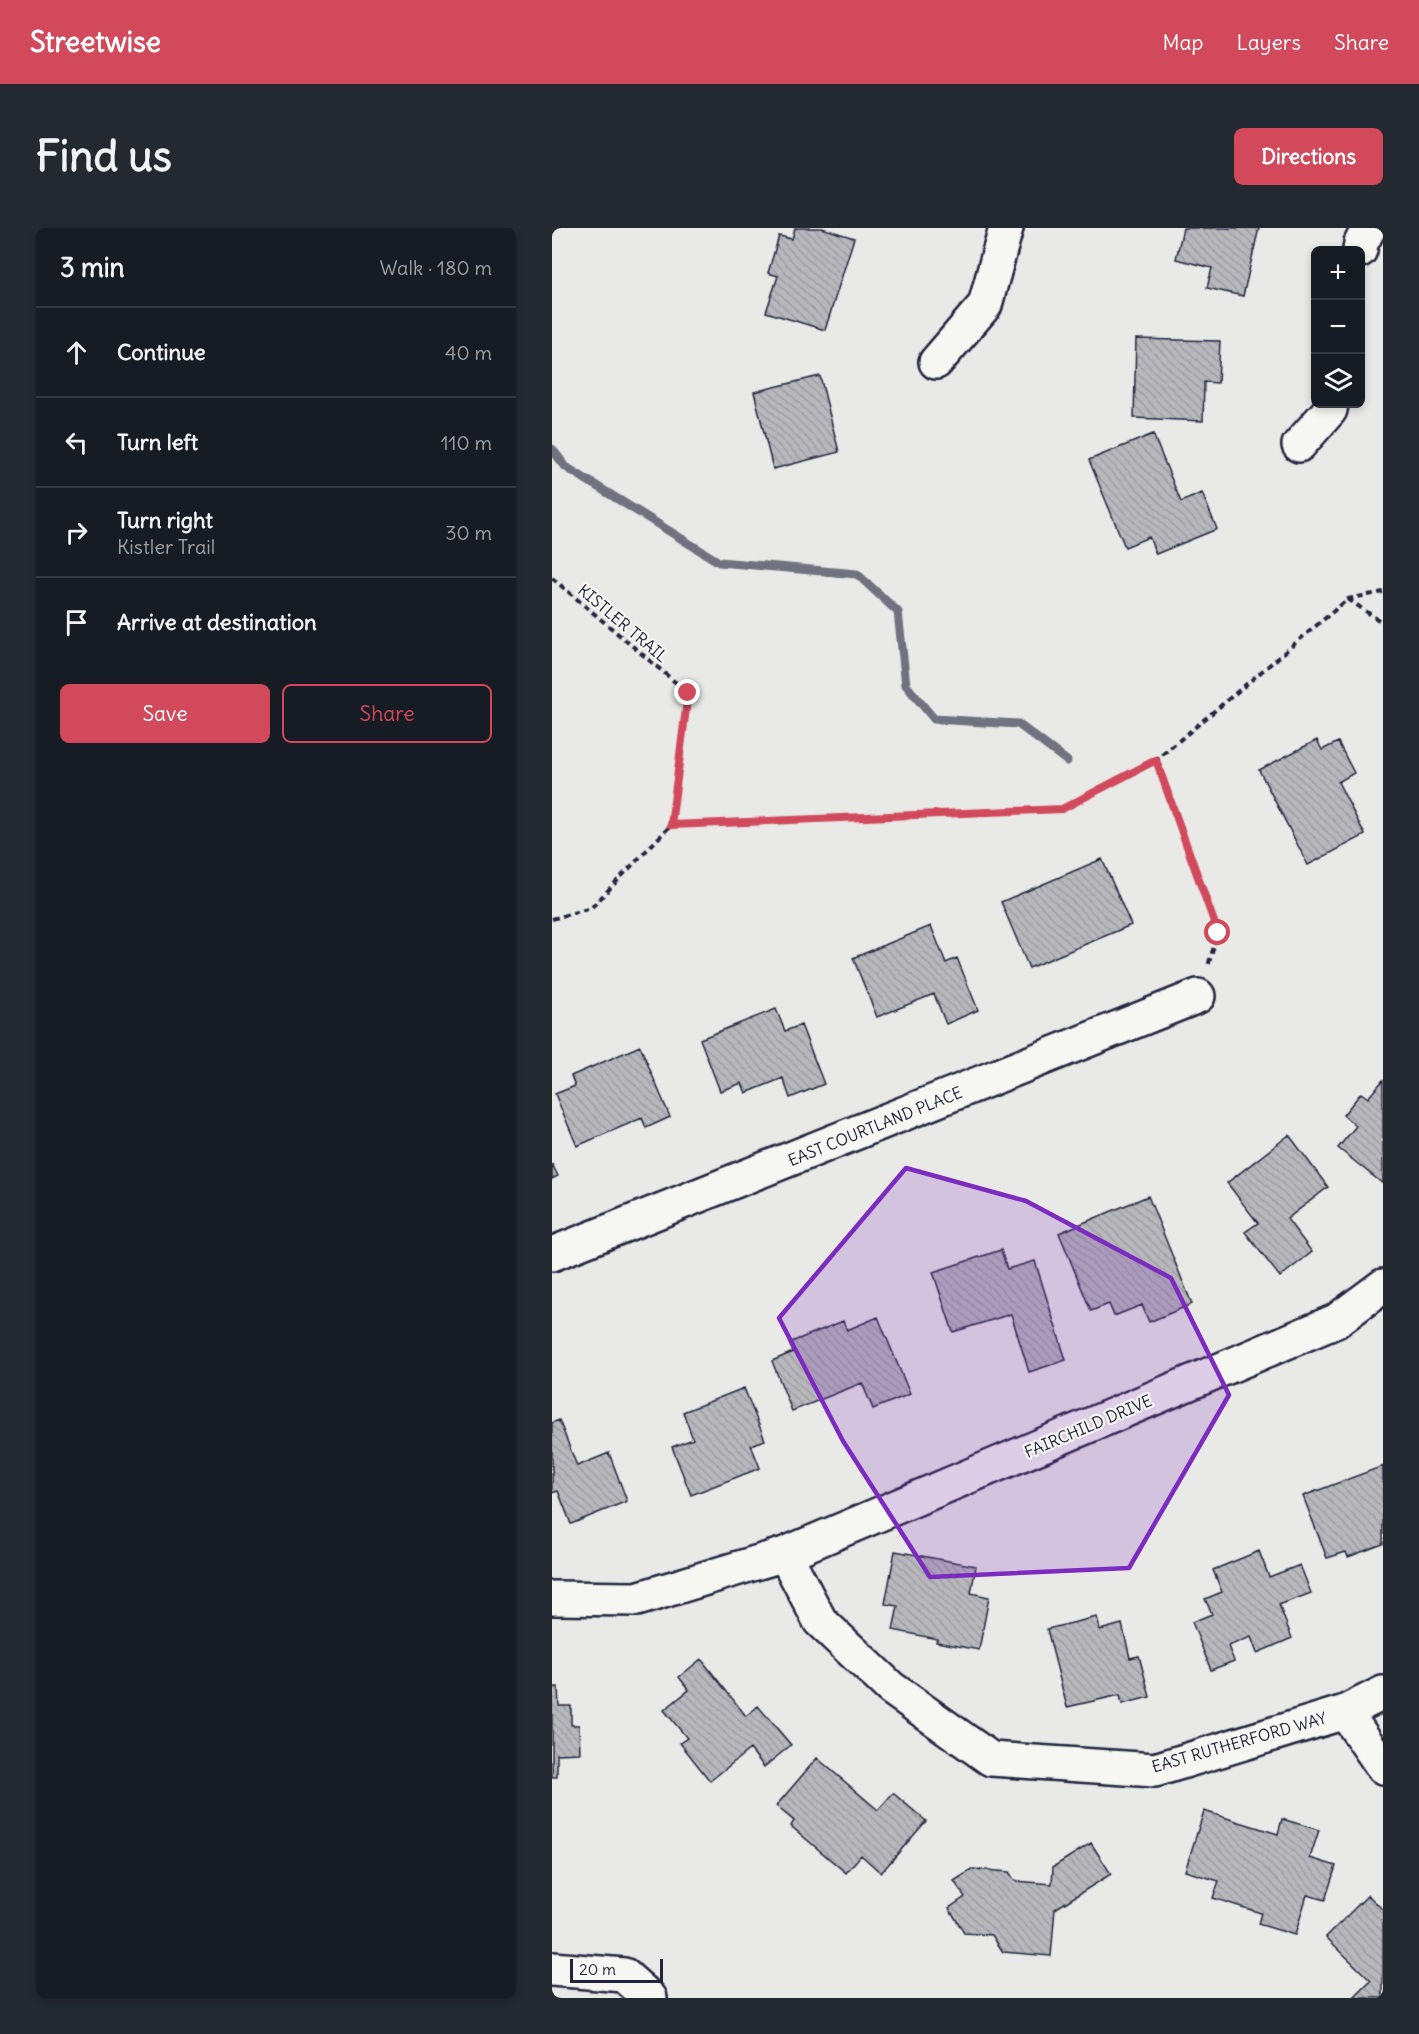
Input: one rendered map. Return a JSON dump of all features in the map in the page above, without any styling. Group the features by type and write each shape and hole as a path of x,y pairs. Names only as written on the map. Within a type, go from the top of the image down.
{"street":[{"path":"936,362 985,305 1006,228"},
{"path":"1360,246 1369,228"},
{"path":"1299,445 1330,408"},
{"name":"EAST COURTLAND PLACE","path":"552,1254 1198,996"},
{"name":"FAIRCHILD DRIVE","path":"552,1598 637,1599 785,1554 1336,1321 1383,1286"},
{"name":"EAST RUTHERFORD WAY","path":"785,1554 820,1621 891,1688 991,1759 1155,1770 1345,1712 1383,1693"},
{"path":"1345,1712 1383,1767"},
{"path":"552,1969 624,1975 650,1998"}],"path":[{"name":"KISTLER TRAIL","path":"552,578 688,693 671,825"},
{"path":"552,920 591,908 671,825 1062,809 1156,760 1348,599 1383,592"},
{"path":"1348,599 1383,623"},
{"path":"1156,760 1218,933 1198,996"}],"highlighted area":[{"path":"906,1168 1026,1201 1171,1278 1229,1395 1129,1568 930,1577 843,1441 779,1318"}],"building":[{"path":"795,228 822,228 854,238 825,330 766,312 778,276 768,273 779,236 792,239"},
{"path":"1183,228 1259,228 1243,296 1207,288 1212,268 1176,259"},
{"path":"1136,339 1220,341 1218,383 1204,382 1203,421 1134,418"},
{"path":"820,376 839,452 773,469 754,392"},
{"path":"1153,434 1181,502 1202,493 1217,529 1156,554 1149,537 1125,547 1089,460"},
{"path":"1317,740 1322,750 1338,742 1354,773 1338,782 1365,835 1308,865 1259,770"},
{"path":"1102,859 1131,925 1029,968 1001,902"},
{"path":"931,926 946,963 957,958 978,1010 946,1024 934,994 877,1017 853,958"},
{"path":"776,1009 785,1031 801,1025 824,1084 790,1098 783,1078 746,1093 742,1083 720,1091 700,1039"},
{"path":"640,1046 670,1117 646,1128 642,1118 577,1146 555,1094 575,1086 571,1076"},
{"path":"1383,1080 1383,1184 1338,1148 1356,1126 1343,1115 1361,1093 1368,1098"},
{"path":"1289,1135 1328,1187 1287,1219 1312,1252 1280,1277 1245,1232 1258,1223 1227,1183"},
{"path":"552,1164 558,1176 552,1179"},
{"path":"1148,1196 1192,1304 1149,1322 1142,1305 1114,1316 1109,1304 1091,1311 1059,1233"},
{"path":"1001,1250 1007,1269 1035,1261 1066,1360 1029,1372 1011,1314 953,1332 933,1272"},
{"path":"878,1317 910,1394 873,1409 862,1383 792,1411 772,1361 793,1352 789,1343 843,1321 847,1330"},
{"path":"744,1388 765,1440 751,1445 760,1468 691,1495 672,1447 693,1439 683,1412"},
{"path":"559,1420 577,1466 609,1453 627,1501 571,1524 558,1491 552,1493 552,1423"},
{"path":"1383,1466 1383,1544 1348,1557 1346,1552 1327,1558 1303,1496"},
{"path":"895,1551 976,1566 971,1593 989,1597 979,1650 936,1642 937,1639 893,1630 898,1606 885,1604"},
{"path":"1259,1551 1269,1577 1300,1565 1311,1593 1279,1605 1292,1638 1257,1653 1251,1637 1228,1646 1234,1661 1211,1670 1192,1622 1212,1614 1205,1599 1222,1592 1213,1570"},
{"path":"1097,1617 1100,1630 1122,1624 1130,1658 1139,1656 1150,1697 1122,1704 1120,1695 1067,1707 1047,1629"},
{"path":"701,1659 746,1716 758,1706 791,1745 764,1767 750,1749 710,1781 680,1743 687,1738 664,1710 689,1690 679,1677"},
{"path":"552,1687 558,1687 559,1706 571,1706 571,1725 579,1725 580,1753 557,1754 557,1777 552,1777"},
{"path":"817,1758 878,1810 893,1793 926,1821 881,1873 861,1855 846,1873 791,1826 794,1821 776,1806"},
{"path":"1204,1811 1278,1834 1282,1819 1319,1830 1310,1858 1336,1866 1325,1900 1307,1895 1295,1935 1258,1924 1261,1913 1213,1898 1219,1881 1185,1871"},
{"path":"1091,1843 1111,1874 1055,1909 1051,1956 1003,1952 992,1935 964,1933 949,1908 965,1897 954,1881 973,1869 1009,1872 1015,1881 1052,1884 1053,1867"},
{"path":"1368,1895 1383,1910 1383,1998 1354,1998 1371,1981 1326,1937"}],"waterway":[{"path":"552,449 566,467 719,562 857,574 898,612 906,685 934,719 1018,724 1067,761"}],"route":[{"path":"688,693 671,825 1062,809 1156,760 1218,933"}]}
